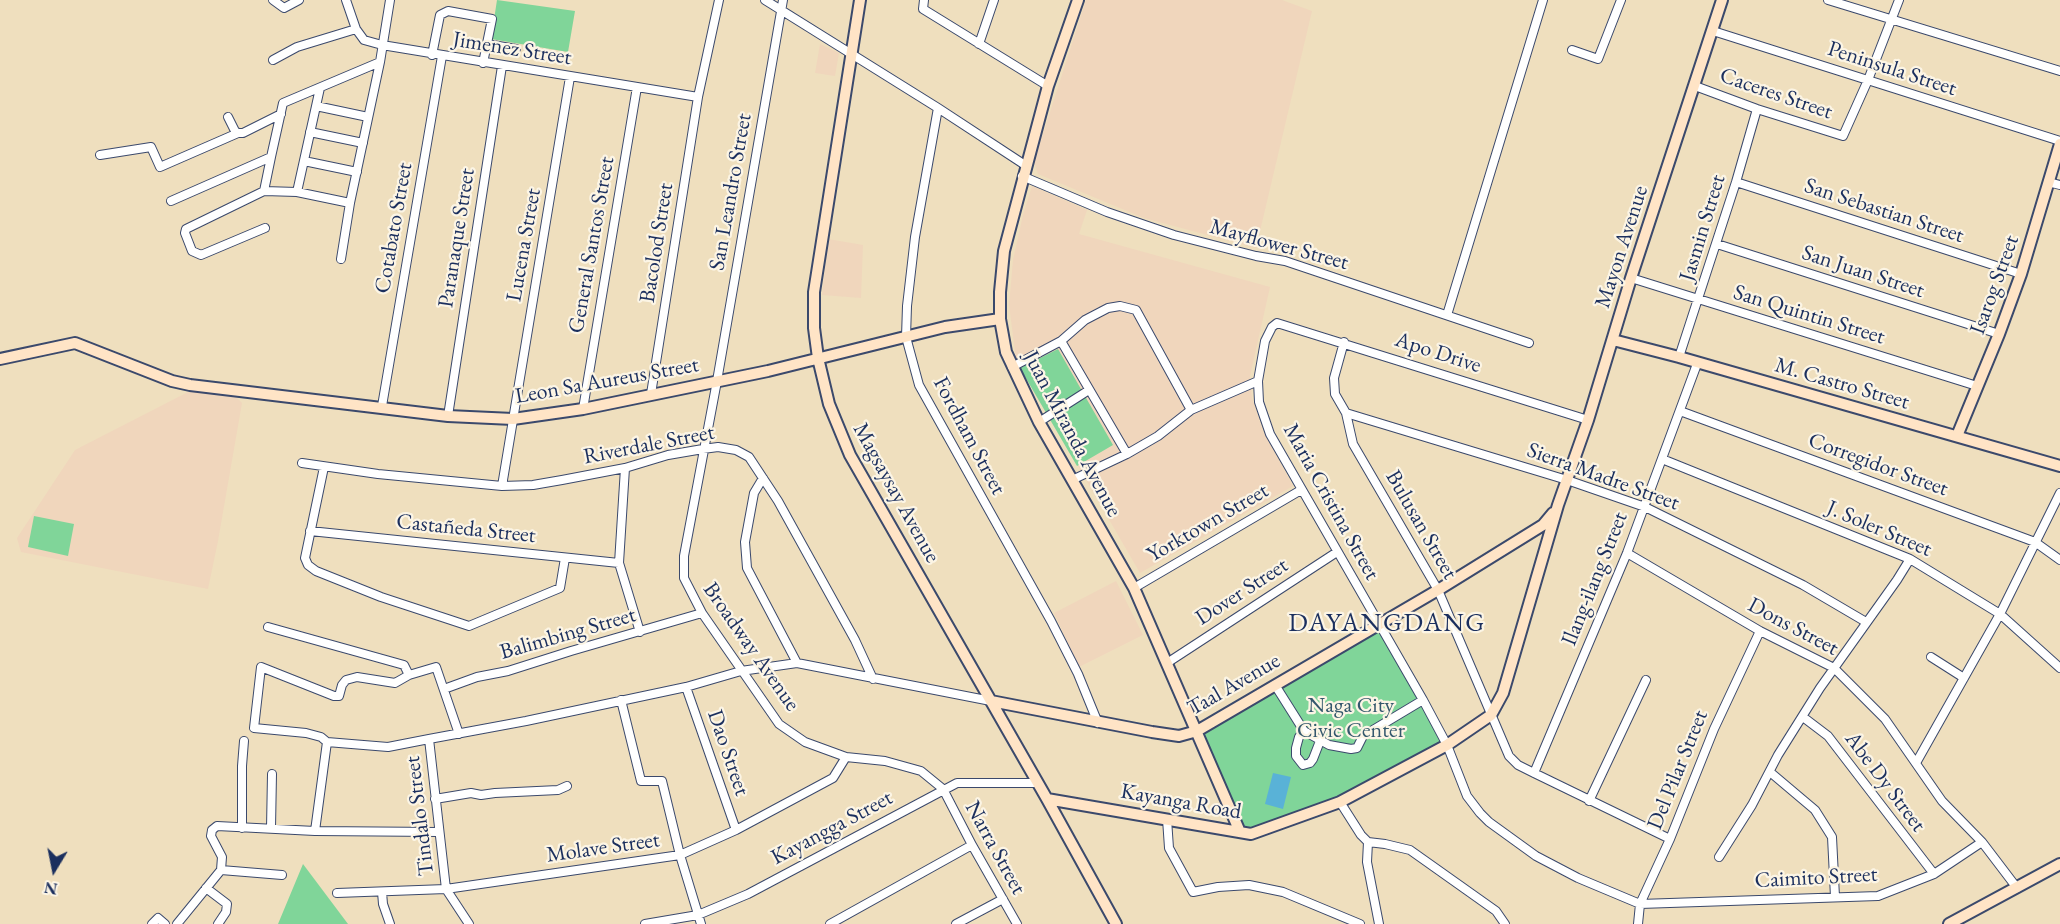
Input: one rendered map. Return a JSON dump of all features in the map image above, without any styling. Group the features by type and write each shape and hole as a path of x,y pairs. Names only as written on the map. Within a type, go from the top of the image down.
{"street":[{"path":"273,0 284,8 299,0"},
{"path":"273,60 297,47 356,29 346,0"},
{"path":"341,259 390,0"},
{"name":"Bacolod Street","path":"651,394 698,97 719,0"},
{"name":"Mayflower Street","path":"765,0 938,108 1024,171 1107,212 1174,235 1285,261 1529,343"},
{"path":"782,10 783,0"},
{"name":"Magsaysay Avenue","path":"860,0 814,292 814,328 818,358 829,404 850,455 1116,924"},
{"path":"924,0 923,9 1048,86"},
{"path":"979,44 994,0"},
{"name":"Juan Miranda Avenue","path":"1078,0 1048,86 1004,251 1000,319 1006,352 1039,422 1134,588 1240,832"},
{"path":"1447,315 1543,0"},
{"path":"1572,51 1598,59 1621,0"},
{"name":"Mayon Avenue","path":"1491,715 1503,693 1558,505 1588,420 1631,279 1722,0"},
{"path":"1828,0 2060,71"},
{"name":"Caceres Street","path":"1695,86 1757,109 1843,136 1893,20 1899,0"},
{"name":"San Leandro Street","path":"717,381 782,10"},
{"path":"432,55 440,15 448,11 492,19 483,63"},
{"name":"Jimenez Street","path":"356,29 364,40 432,55 698,97"},
{"name":"Peninsula Street","path":"1713,31 2060,143"},
{"path":"487,44 516,49"},
{"name":"Cotabato Street","path":"382,406 442,56"},
{"path":"264,191 283,103 380,62"},
{"name":"Paranaque Street","path":"448,416 502,66"},
{"name":"Lucena Street","path":"502,486 570,77"},
{"name":"General Santos Street","path":"583,410 637,87"},
{"path":"297,192 320,88"},
{"path":"316,106 368,117"},
{"name":"Fordham Street","path":"938,108 915,237 907,306 906,338 919,386 1051,621 1078,674 1098,723"},
{"name":"Jasmin Street","path":"1679,357 1700,299 1757,109"},
{"path":"100,155 151,147 160,167 238,133 243,133 281,114"},
{"path":"228,117 238,133"},
{"path":"310,132 363,143"},
{"name":"Isarog Street","path":"1957,436 1999,334 2060,143"},
{"path":"171,201 271,157"},
{"path":"304,161 357,172"},
{"name":"San Sebastian Street","path":"1736,182 2020,274"},
{"path":"2048,182 2060,185"},
{"path":"265,228 201,255 192,251 185,233 186,229 264,191 297,192 350,204"},
{"name":"San Juan Street","path":"1717,244 1999,334"},
{"name":"San Quintin Street","path":"1631,279 1977,386"},
{"path":"1012,367 1061,341 1085,320 1108,308 1120,306 1136,310 1191,410"},
{"name":"Leon Sa Aureus Street","path":"0,359 75,343 172,381 216,389 382,406 448,416 513,419 583,410 906,338 945,327 1000,319"},
{"name":"Apo Drive","path":"1277,323 1344,342 1588,420"},
{"name":"Maria Cristina Street","path":"1277,323 1272,327 1265,341 1258,381 1259,402 1270,434 1423,700 1447,745 1467,795 1489,822 1536,856 1578,878 1640,904"},
{"name":"M. Castro Street","path":"1613,340 2060,466"},
{"path":"1061,341 1126,454"},
{"name":"Bulusan Street","path":"1344,342 1334,378 1335,394 1346,412 1353,444 1438,590 1509,756 1518,765 1670,839"},
{"name":"Ilang-ilang Street","path":"1534,773 1627,553 1697,364"},
{"name":"Broadway Avenue","path":"717,381 684,556 684,578 702,613 780,724 805,742 846,757 885,761 921,771 943,789"},
{"path":"1072,480 1158,436 1191,410 1258,381"},
{"path":"1039,422 1089,390"},
{"name":"Corregidor Street","path":"1680,411 2035,542 2060,560"},
{"name":"Sierra Madre Street","path":"1346,412 1567,480 1645,507 1803,585 1866,622"},
{"name":"Riverdale Street","path":"302,464 502,486 533,485 625,468 668,455 718,447 736,450 749,457 778,501 855,640 873,679"},
{"name":"J. Soler Street","path":"1662,459 1910,559 2000,614 2060,668"},
{"path":"324,467 305,558 308,565 316,571 381,597 469,626 560,588 565,558"},
{"path":"625,468 619,563 640,632"},
{"path":"763,478 754,493 745,542 747,568 796,663"},
{"name":"Yorktown Street","path":"1134,588 1301,490"},
{"path":"1916,763 2000,614 2060,494"},
{"name":"Taal Avenue","path":"991,701 1098,723 1179,736 1197,731 1438,590 1543,525 1558,505"},
{"name":"Castañeda Street","path":"310,531 619,563"},
{"name":"Dover Street","path":"1167,663 1337,552"},
{"name":"Dons Street","path":"1627,553 1760,631 1834,668 1885,719 1942,801 1982,842 2018,888"},
{"path":"1719,856 1752,805 1778,755 1820,688 1910,559"},
{"name":"Balimbing Street","path":"444,689 477,677 508,671 702,613"},
{"path":"268,627 404,665 409,675"},
{"name":"Del Pilar Street","path":"1638,924 1640,904 1670,839 1714,729 1760,631"},
{"path":"1931,657 1964,678"},
{"path":"459,734 436,667 409,675 395,683 357,677 346,680 339,696 334,696 261,667 254,728 306,734 321,737 327,742 388,747 459,734 686,687 741,671 796,663 991,701"},
{"path":"1589,801 1646,680"},
{"path":"1275,685 1304,731 1329,745 1357,748 1363,736 1423,700"},
{"name":"Dao Street","path":"686,687 736,830"},
{"path":"621,700 641,781 662,781 680,855 701,924"},
{"name":"Kayanga Road","path":"1047,799 1251,834 1340,801 1447,745 1491,715"},
{"name":"Abe Dy Street","path":"1803,717 1827,736 1845,757 1934,874"},
{"path":"1304,731 1299,737 1296,748 1296,756 1303,765 1310,763 1313,759 1320,741"},
{"name":"Tindalo Street","path":"429,739 446,889"},
{"path":"242,828 244,741"},
{"path":"315,831 327,742"},
{"name":"Molave Street","path":"337,893 446,889 680,855 736,830 833,778 846,757"},
{"path":"1770,772 1815,810 1832,837 1835,897"},
{"path":"271,828 272,774"},
{"name":"Kayangga Street","path":"645,924 698,915 748,894 957,783 1038,783"},
{"path":"435,798 471,793 481,795 495,792 558,790 567,786"},
{"name":"Narra Street","path":"943,789 1017,924"},
{"path":"1340,801 1354,825 1368,842 1367,862 1379,924"},
{"path":"1215,827 1230,813"},
{"path":"1167,819 1169,848 1193,892 1218,887 1249,885 1283,892 1360,924"},
{"path":"177,924 221,870 222,857 211,836 212,830 217,826 315,831 439,832"},
{"path":"1368,842 1410,850 1496,911 1505,924"},
{"name":"Caimito Street","path":"1640,904 1878,896 1934,874 1982,842"},
{"path":"830,924 972,845"},
{"path":"1949,924 2060,864"},
{"path":"221,870 282,875"},
{"path":"206,888 227,904 226,912 218,924"},
{"path":"446,889 469,924"},
{"path":"382,892 383,904 390,924"},
{"path":"956,924 1003,899"},
{"path":"152,924 158,918 165,924"}],"shaded area":[{"path":"1086,0 1282,0 1312,11 1256,248 1144,218 1038,174 1034,162"},
{"path":"820,44 839,53 835,76 815,73"},
{"path":"1032,186 1087,210 1079,234 1270,287 1250,376 1252,398 1263,431 1293,486 1140,573 1016,359 1009,305 1013,260"},
{"path":"828,239 863,245 861,298 822,295"},
{"path":"190,391 235,396 242,403 208,589 21,552 17,538 75,450"},
{"path":"1116,581 1143,635 1079,667 1054,613"}],"green space":[{"path":"497,0 575,11 568,52 491,39"},
{"path":"1058,349 1113,445 1077,466 1020,368"},
{"path":"34,516 74,524 68,556 28,547"},
{"name":"Naga City Civic Center","path":"1379,624 1447,745 1340,802 1240,832 1197,731"},
{"path":"303,864 348,924 278,924"}],"water":[{"path":"1273,773 1291,777 1283,809 1265,804"}],"district":[{"name":"DAYANGDANG","path":"1387,624"}]}
